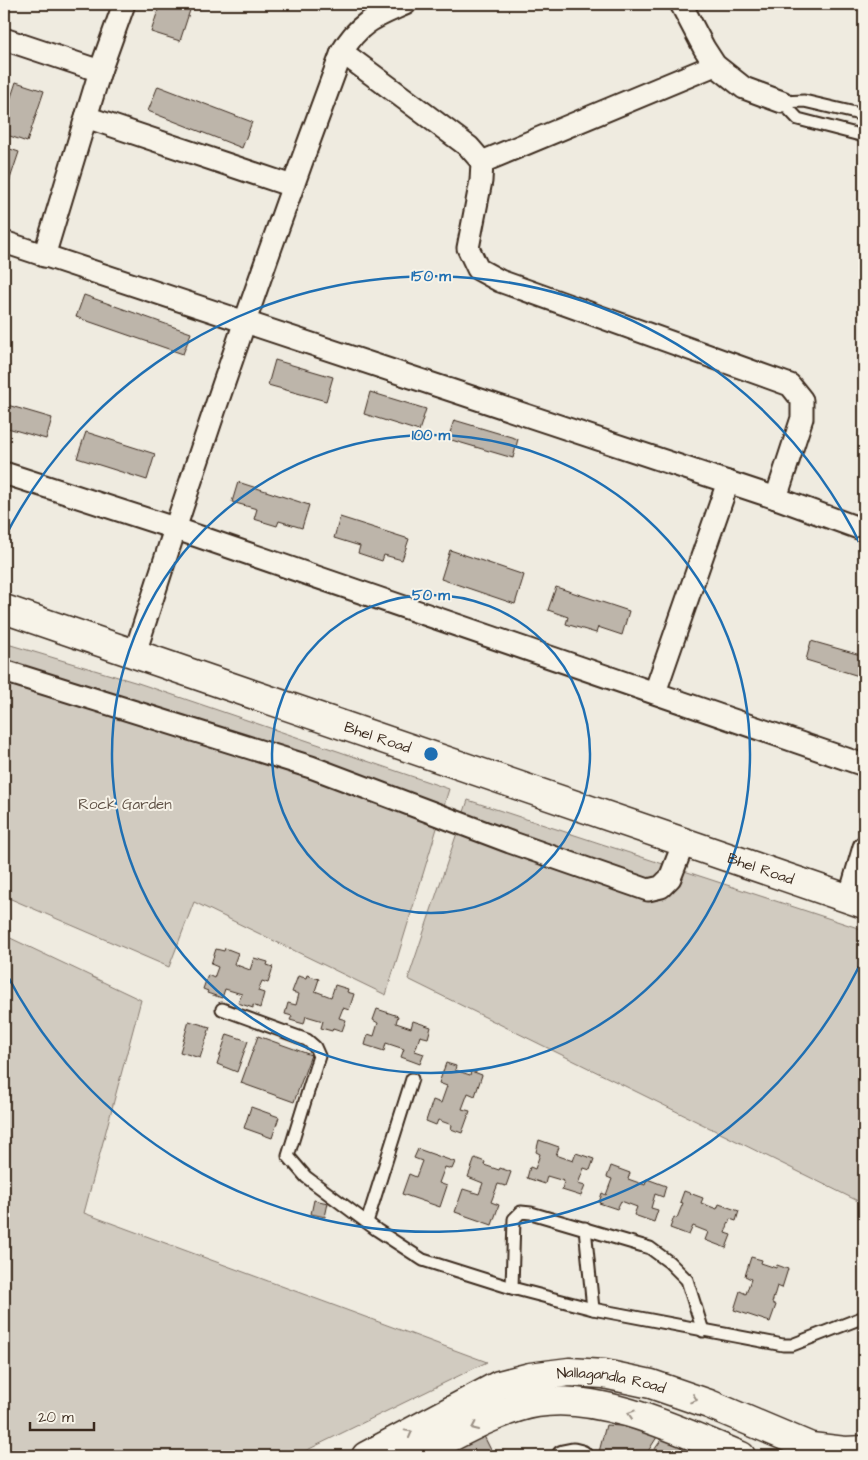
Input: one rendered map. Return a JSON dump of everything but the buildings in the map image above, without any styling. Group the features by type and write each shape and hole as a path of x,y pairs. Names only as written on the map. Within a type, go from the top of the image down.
{"main road":[{"name":"Bhel Road","path":"4,609 856,902"},
{"name":"Nallagandla Road","path":"366,1456 499,1386 530,1377 568,1372 604,1374 651,1384 709,1404 811,1447 845,1451 864,1450"},
{"path":"499,1386 508,1411"},
{"name":"Nallagandla Road","path":"415,1456 508,1411 536,1403 559,1400 606,1406 681,1431 741,1456"}],"street":[{"path":"44,256 100,71 124,4"},
{"path":"135,653 174,528 292,186 342,52 352,36 363,25 405,4"},
{"path":"681,4 704,48 715,64 744,88 782,102"},
{"path":"4,39 100,71"},
{"path":"342,52 468,146 482,162 481,181 468,248 478,269 500,281 790,386 802,400 802,418 776,498"},
{"path":"482,162 715,64"},
{"path":"86,117 292,186"},
{"path":"4,242 776,498 864,530"},
{"path":"4,473 174,528 864,765"},
{"path":"654,692 728,482"},
{"path":"4,671 311,767 510,842 648,890 662,887 670,878 684,842"},
{"path":"856,902 864,847"},
{"path":"564,1456 573,1454 581,1456"}],"lane":[{"path":"782,102 804,101 864,115"},
{"path":"782,102 798,119 864,136"},
{"path":"222,1009 307,1040 315,1047 319,1056 288,1156 306,1177 423,1260 512,1288 594,1309 769,1343 792,1345 864,1317"},
{"path":"367,1222 412,1079"},
{"path":"512,1288 514,1220 521,1212 531,1213 650,1248 669,1262 687,1280 703,1331"},
{"path":"584,1228 594,1309"}],"green space":[{"name":"Rock Garden","path":"4,643 138,683 449,789 386,995 194,902 169,967 4,896"},
{"path":"468,800 864,930 864,1204 408,979"},
{"path":"4,935 141,1000 84,1213 487,1362 295,1456 4,1456"}]}
